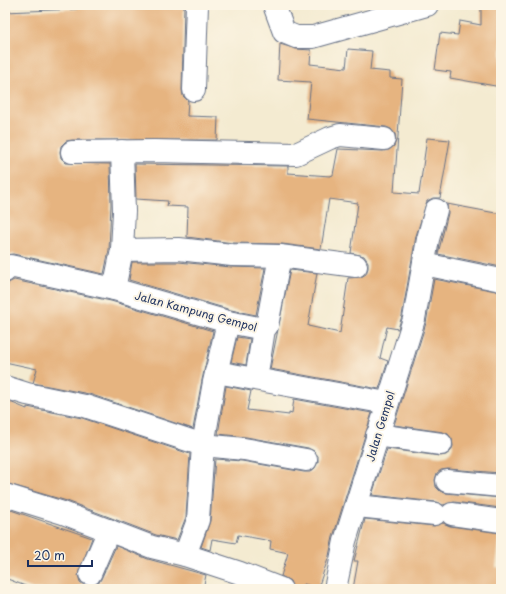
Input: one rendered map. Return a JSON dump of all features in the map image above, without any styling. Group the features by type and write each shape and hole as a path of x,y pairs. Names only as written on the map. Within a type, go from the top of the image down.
{"street":[{"path":"194,90 197,5"},
{"path":"274,5 284,32 296,37 312,38 427,5"},
{"path":"72,152 122,151 296,154 330,138 340,135 384,139"},
{"path":"114,289 122,250 124,211 122,151"},
{"name":"Jalan Gempol","path":"335,589 345,541 414,319 428,240 436,210"},
{"path":"122,250 179,249 232,254 280,256 356,266"},
{"name":"Jalan Kampung Gempol","path":"5,271 10,266 114,289 228,322 264,329 267,326 280,256"},
{"path":"424,264 501,280"},
{"path":"185,555 198,520 203,445 216,372 228,322"},
{"path":"256,379 264,329"},
{"path":"216,372 388,403"},
{"path":"5,387 28,394 85,406 203,445 244,449 306,460"},
{"path":"377,435 441,444"},
{"path":"447,481 501,486"},
{"path":"5,495 109,530 152,547 185,555 240,573 280,589"},
{"path":"357,506 501,521"},
{"path":"90,574 109,530"}],"building":[{"path":"77,5 184,5 182,90 183,96 188,101 187,116 218,117 217,140 72,140 66,141 61,146 61,158 66,163 110,164 111,204 109,250 104,274 13,254 5,255 5,12 77,9"},
{"path":"501,7 501,87 450,78 451,72 435,70 440,33 458,35 460,21 481,25 481,8"},
{"path":"280,44 296,49 311,50 310,64 346,68 348,49 372,51 370,70 390,72 390,78 402,79 394,192 419,194 427,138 450,140 440,198 433,198 427,201 416,236 402,316 398,329 387,327 380,358 388,361 379,389 270,369 290,270 317,273 308,326 340,333 348,278 361,277 366,274 368,268 368,262 364,256 351,253 358,203 329,199 321,249 282,244 233,243 187,237 188,207 167,206 168,201 136,199 135,164 288,166 288,173 330,176 333,175 338,149 383,151 389,150 394,146 396,141 395,134 391,129 386,127 307,119 311,82 278,80"},
{"path":"447,204 501,214 501,267 438,254 448,213"},
{"path":"132,262 178,262 231,267 265,268 256,315 231,310 129,280"},
{"path":"434,279 501,292 501,371 497,394 501,395 501,473 448,469 441,470 437,473 435,480 436,487 445,493 501,498 501,508 454,502 443,505 436,502 372,495 387,449 440,456 446,455 451,451 453,446 452,439 448,434 443,432 394,425 426,323"},
{"path":"14,280 111,301 213,331 193,429 89,394 33,383 37,369 5,362 5,304 8,283"},
{"path":"237,337 250,339 246,365 231,362"},
{"path":"226,386 251,391 247,410 289,415 289,412 292,413 294,399 372,413 318,588 304,584 303,589 293,589 290,581 281,576 288,553 270,549 271,541 238,535 236,543 212,539 210,550 201,547 210,521 215,459 242,461 304,472 310,472 315,468 318,462 318,456 314,451 308,448 246,437 218,434"},
{"path":"5,400 27,409 27,407 82,418 190,454 186,517 177,540 156,535 67,501 5,483"},
{"path":"5,508 92,538 78,575 80,582 85,586 98,584 116,546 148,559 206,575 203,589 33,589 5,578"},
{"path":"365,519 434,526 443,523 450,526 500,533 496,567 501,568 501,589 353,589 358,561 354,561"}]}
